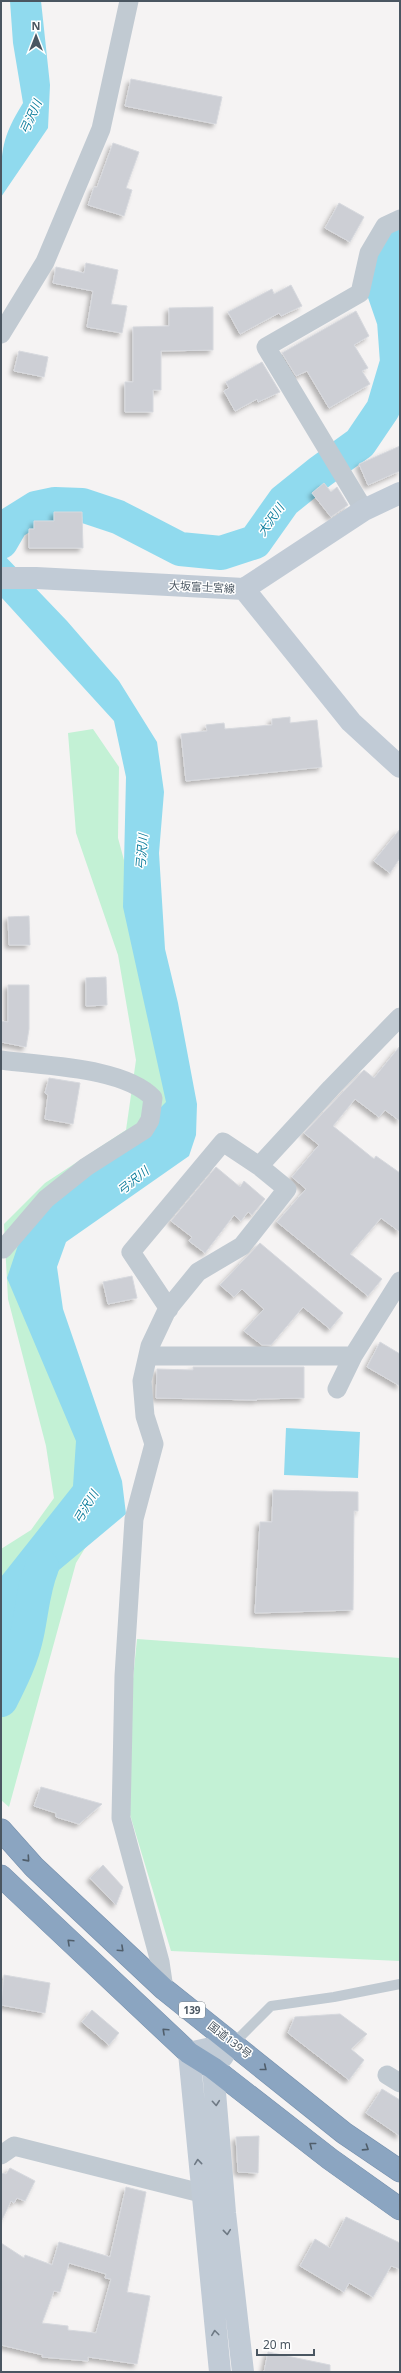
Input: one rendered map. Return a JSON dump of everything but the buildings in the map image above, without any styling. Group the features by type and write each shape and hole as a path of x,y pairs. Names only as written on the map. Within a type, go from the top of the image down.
{"highway":[{"name":"国道139号","path":"1,1830 34,1867 164,1989 234,2043 344,2133 400,2170"},
{"path":"1,1876 189,2053 213,2068 330,2159 400,2208"}],"street":[{"path":"1,334 45,262 100,129 130,1"},
{"path":"364,510 266,347 360,293 369,253 385,226 400,220"},
{"name":"大坂富士宮線","path":"1,578 36,578 244,589 364,510 400,493"},
{"path":"244,589 351,722 400,767"},
{"path":"259,1166 331,1088 400,1017"},
{"path":"1,1060 113,1075 144,1088 153,1098 150,1120 144,1130 86,1167 46,1199 3,1249"},
{"path":"164,1989 160,1962 121,1818 124,1676 134,1519 154,1444 145,1416 142,1381 150,1346 169,1309 198,1272 242,1246 287,1189 259,1166 224,1142 131,1252 169,1309"},
{"path":"337,1389 353,1356 400,1281"},
{"path":"148,1356 353,1356"},
{"path":"220,2372 189,2053 234,2043"},
{"path":"234,2043 213,2068 225,2213 243,2372"},
{"path":"1,2155 14,2146 202,2193"}],"lane":[{"path":"234,2043 270,2006 334,1997 400,1984"}],"green space":[{"path":"93,729 119,767 118,838 144,934 185,1109 58,1232 48,1298 113,1502 76,1563 9,1807 1,1800 1,1549 31,1530 54,1498 46,1446 8,1299 4,1224 45,1183 126,1130 136,1060 118,955 76,833 68,733"},
{"path":"137,1639 400,1658 400,1961 171,1951 122,1788"}],"water":[{"path":"10,1 41,1 50,85 48,128 1,197 3,147 15,116 23,103 13,43"},
{"path":"1,552 67,621 119,681 157,742 164,792 159,853 165,949 178,1003 197,1104 196,1135 189,1156 66,1242 57,1267 63,1309 122,1481 126,1514 59,1570 31,1613 20,1662 1,1720 1,1577 73,1486 76,1441 7,1278 26,1221 106,1163 166,1102 123,907 126,777 114,721 1,597"},
{"path":"286,1428 360,1432 358,1478 284,1475"}],"waterway":[{"name":"大沢川","path":"1,542 12,523 36,508 55,504 82,505 118,517 180,549 221,553 255,542 284,501 320,472 360,443 383,409 397,362 394,321 384,292 385,272 395,246 400,244"},
{"name":"弓沢川","path":"1,1700 13,1676 22,1651 42,1567"}]}
